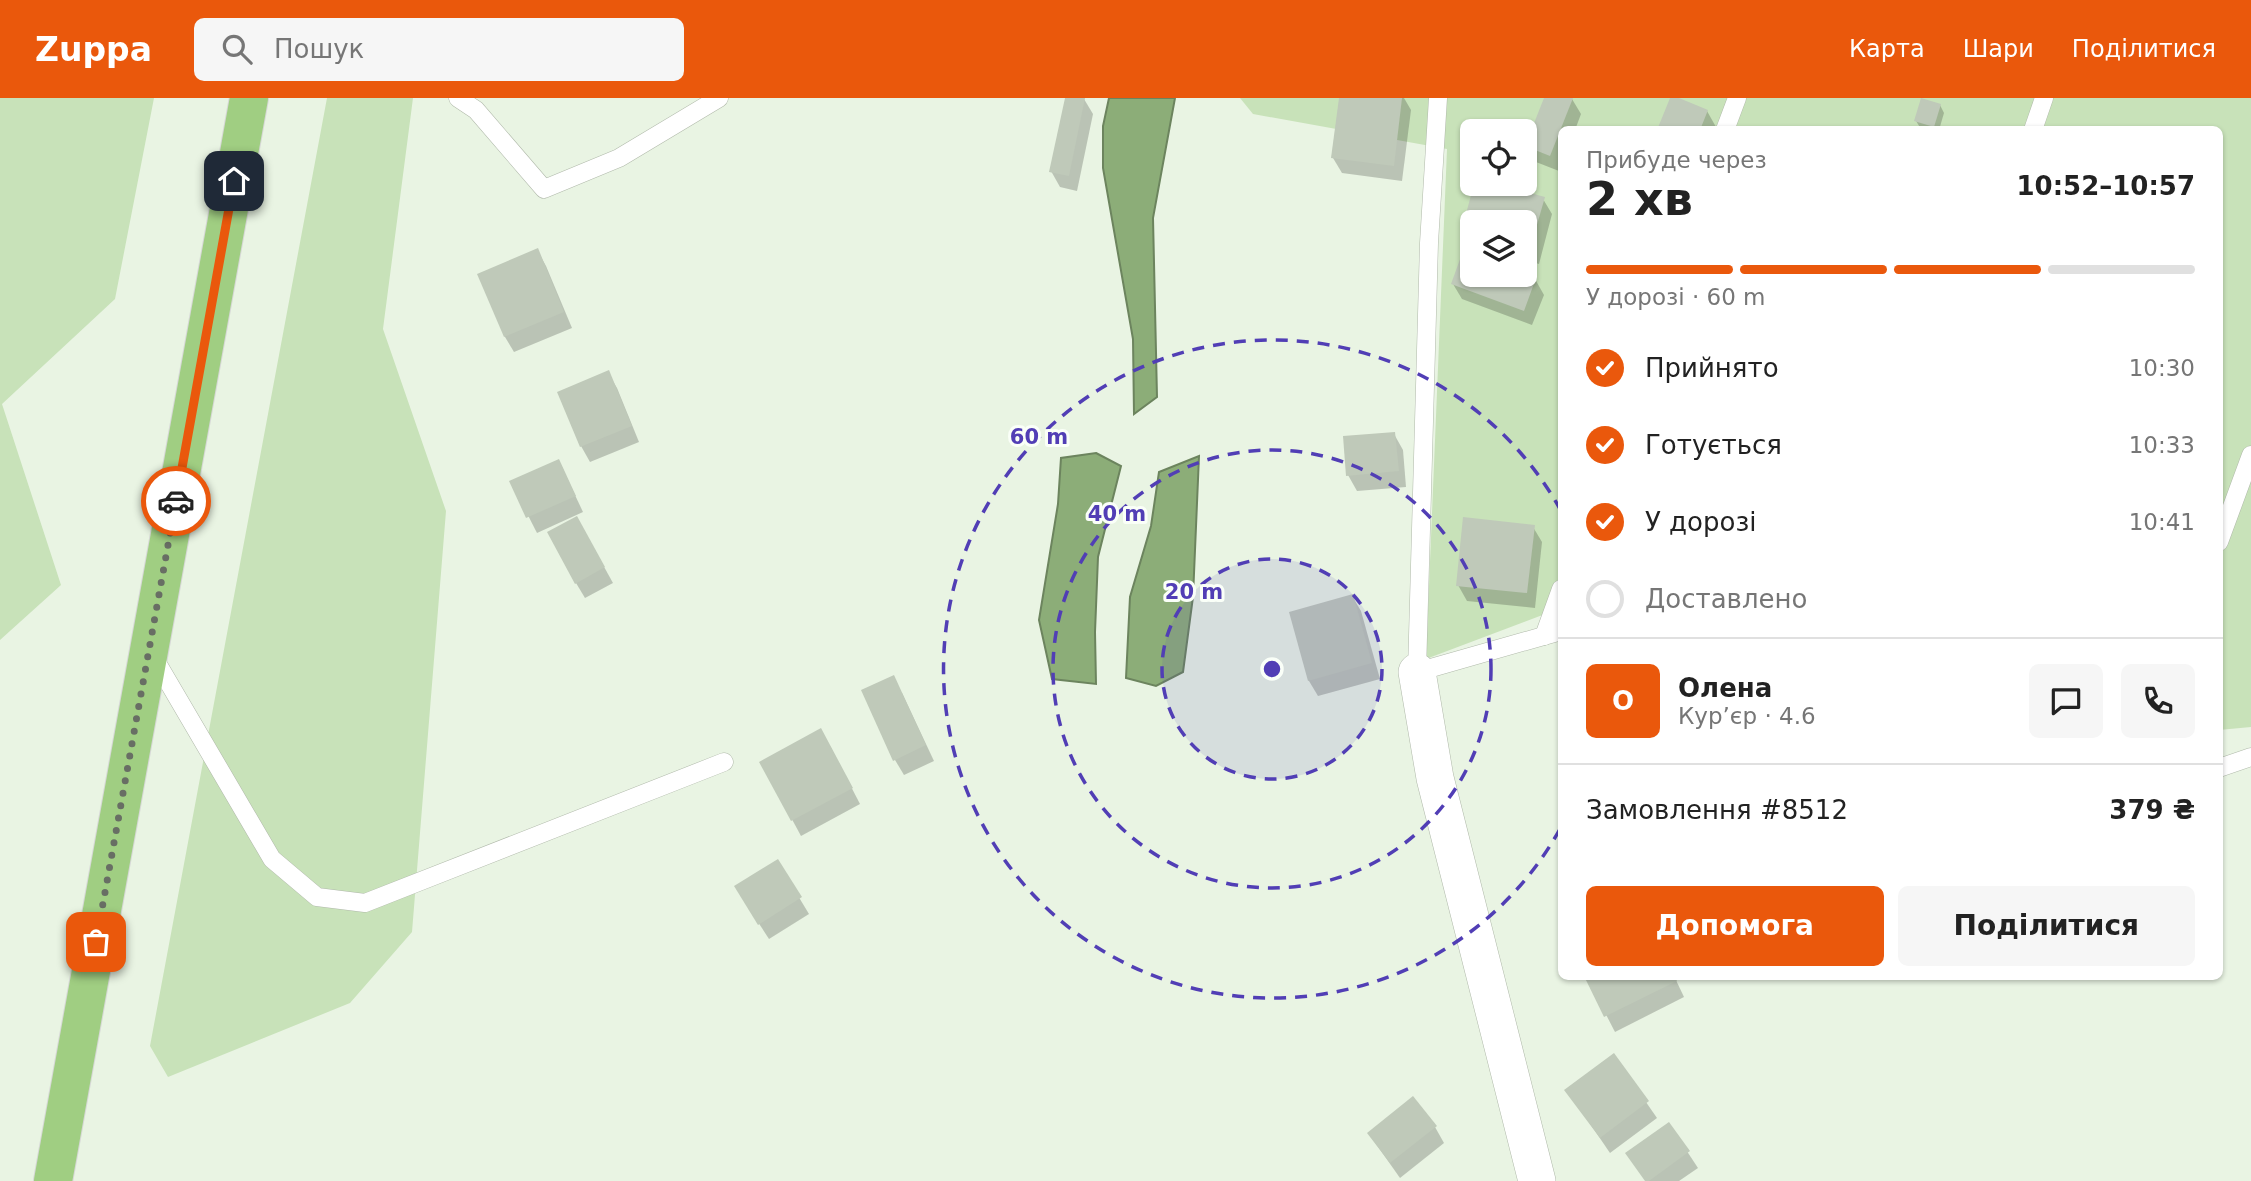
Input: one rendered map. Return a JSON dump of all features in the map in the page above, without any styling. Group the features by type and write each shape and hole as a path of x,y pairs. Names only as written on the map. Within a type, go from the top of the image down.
{"highway":[{"path":"53,1181 249,98"}],"street":[{"path":"1417,672 1435,778 1537,1181"}],"lane":[{"path":"458,98 476,110 544,189 619,158 719,98"},
{"path":"1438,98 1428,257 1417,672 1553,633 1558,606"},
{"path":"1726,126 1737,98"},
{"path":"2034,126 2045,98"},
{"path":"2223,531 2251,455"},
{"path":"149,649 272,859 317,897 365,903 724,762"},
{"path":"2223,767 2251,757"}],"shaded area":[{"path":"0,98 154,98 115,299 2,404 61,585 0,640"},
{"path":"327,98 413,98 383,329 446,511 412,932 350,1003 168,1077 150,1046"},
{"path":"1109,98 1175,98 1153,218 1157,397 1134,414 1133,339 1103,168 1103,126"},
{"path":"1240,98 2251,98 2251,727 2223,730 2223,126 1558,126 1558,609 1426,659 1447,149 1253,114"},
{"path":"1096,453 1121,466 1098,557 1096,684 1052,679 1039,620 1058,504 1061,458"},
{"path":"1199,456 1193,597 1183,672 1156,686 1126,678 1130,597 1151,526 1159,472"}],"building":[{"path":"1065,98 1085,98 1069,176 1049,172"},
{"path":"1339,98 1402,98 1394,166 1331,158"},
{"path":"1544,98 1573,98 1562,126 1558,126 1558,136 1550,156 1537,151 1536,119"},
{"path":"1670,98 1679,98 1708,110 1702,126 1659,126"},
{"path":"1921,98 1941,104 1934,126 1914,121"},
{"path":"1471,196 1545,197 1537,225 1537,210 1467,210"},
{"path":"538,248 564,312 504,337 477,274"},
{"path":"1460,259 1460,287 1533,287 1524,311 1451,284"},
{"path":"609,370 632,426 580,447 557,392"},
{"path":"1395,432 1399,471 1346,476 1343,436"},
{"path":"559,459 576,496 526,518 509,481"},
{"path":"577,516 605,567 575,584 547,532"},
{"path":"1463,517 1535,525 1527,593 1456,586"},
{"path":"1353,594 1372,663 1308,681 1289,612"},
{"path":"894,675 926,745 893,761 861,690"},
{"path":"821,728 853,788 791,821 759,762"},
{"path":"778,859 802,897 758,925 734,886"},
{"path":"1586,980 1677,981 1604,1017"},
{"path":"1614,1053 1649,1101 1600,1138 1564,1090"},
{"path":"1413,1096 1437,1126 1390,1163 1367,1133"},
{"path":"1669,1122 1690,1151 1649,1181 1645,1181 1625,1153"}],"way so far":[{"path":"96,942 176,501"}],"route":[{"path":"176,501 234,181"}]}
